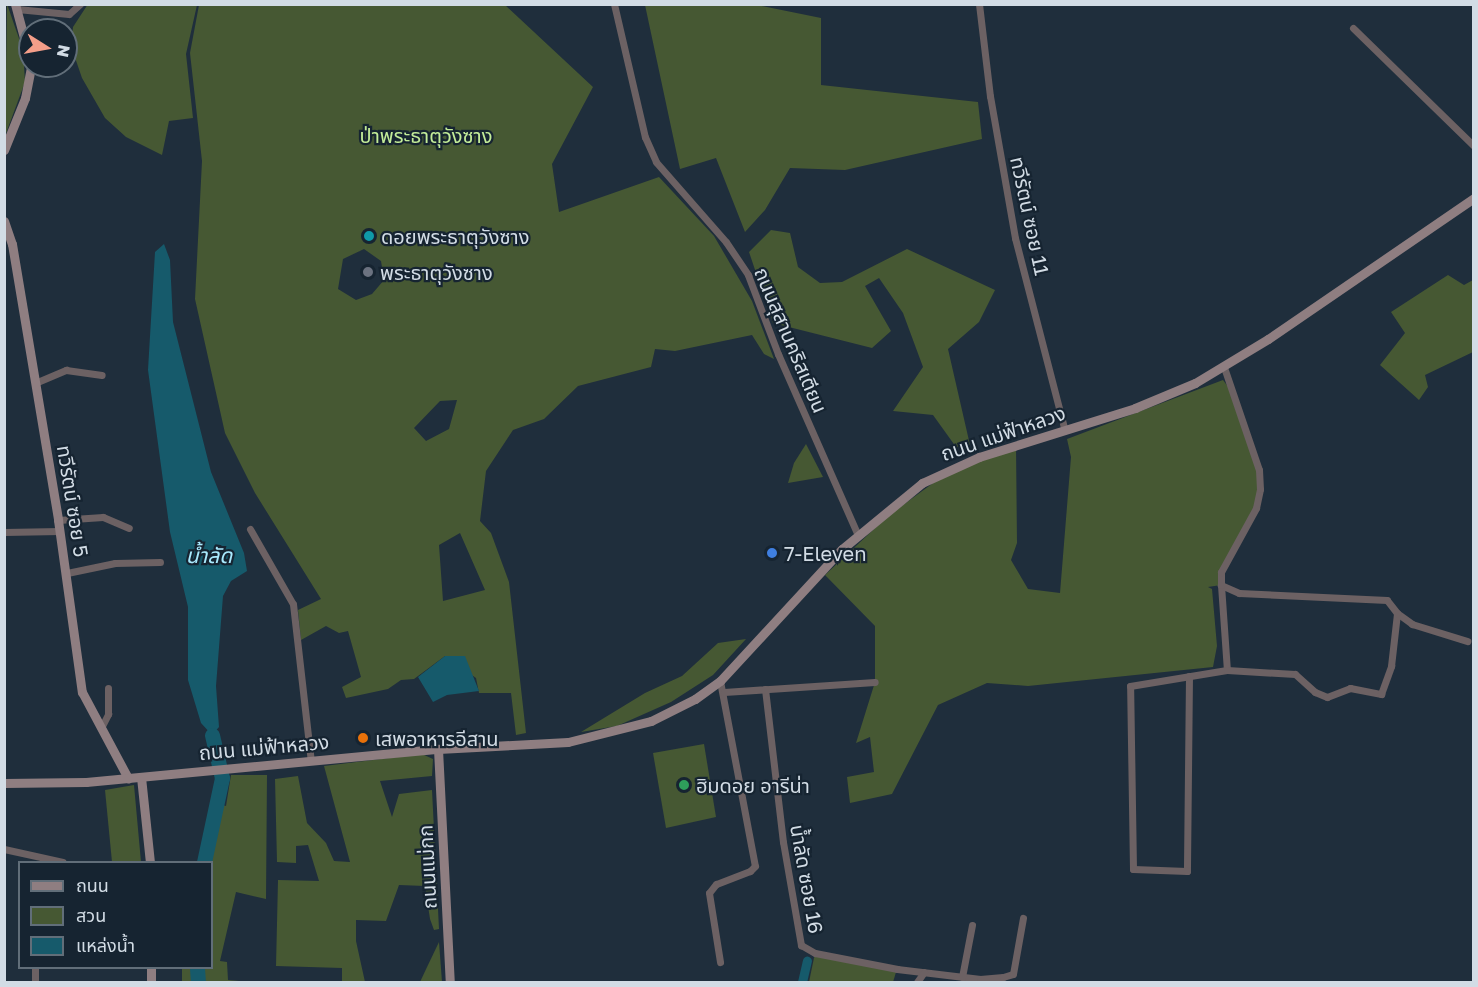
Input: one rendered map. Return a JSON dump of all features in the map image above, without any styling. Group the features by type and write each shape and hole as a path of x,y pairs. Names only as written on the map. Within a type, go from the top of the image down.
{"street":[{"path":"16,7 53,8 69,14 80,4"},
{"name":"ถนนสุสานคริสเตียน","path":"614,4 645,137 656,162 726,242 748,275 778,354 858,534"},
{"name":"ทวีรัตน์ ซอย 11","path":"979,4 990,96 1015,238 1065,430"},
{"path":"1353,28 1473,146"},
{"path":"4,150 25,98 29,78"},
{"name":"ถนน แม่ฟ้าหลวง","path":"4,783 128,778 438,749 550,743 609,734 683,706 720,681 858,534 939,473 1150,403 1224,367 1473,198"},
{"name":"ทวีรัตน์ ซอย 5","path":"4,221 35,383 67,573 82,692 128,778"},
{"path":"1224,367 1259,470 1260,489 1256,508 1221,572 1227,670"},
{"path":"35,383 66,370 102,375"},
{"path":"58,520 103,517 129,528"},
{"path":"250,529 293,604 311,761"},
{"path":"4,532 60,531"},
{"path":"67,573 115,563 160,562"},
{"path":"1221,585 1239,593 1320,598 1380,597 1396,613 1412,624 1467,641"},
{"path":"1189,676 1187,871 1133,869 1130,686 1189,676 1227,670 1295,674 1315,692 1327,697 1350,688 1381,694 1391,666 1396,613"},
{"path":"720,681 724,692 754,866 750,871 716,884 709,893 720,963"},
{"path":"724,692 875,682"},
{"path":"101,728 108,714 108,688"},
{"name":"น้ำลัด ซอย 16","path":"765,689 783,842 801,945 815,953 924,972 943,979 1013,974 1023,918"},
{"name":"ถนนแม่กก","path":"438,749 450,982"},
{"path":"141,777 150,861"},
{"path":"4,849 35,859 54,861"},
{"path":"962,977 972,925"},
{"path":"917,982 924,972"}],"green space":[{"path":"7,4 18,36 18,78 25,78 25,82 5,136"},
{"path":"88,4 197,5 186,54 193,118 169,121 162,155 126,137 105,118 82,78 78,66 78,19"},
{"name":"ป่าพระธาตุวังซาง","path":"199,5 505,5 593,87 552,164 559,212 659,177 714,236 752,301 774,359 764,354 752,335 675,351 655,349 651,367 578,386 544,419 513,430 486,471 480,521 491,533 509,582 526,733 516,735 511,693 479,693 476,678 445,656 414,679 401,680 388,689 346,698 342,687 361,677 348,631 339,633 326,626 301,640 298,610 321,599 255,493 225,433 195,299 202,161 190,53","holes":["364,249 381,261 384,280 372,294 356,300 338,289 343,259","457,400 449,429 426,441 414,428 440,401","460,533 485,590 443,601 439,545"]},
{"path":"645,5 757,5 821,18 821,85 978,102 982,139 845,170 790,168 765,210 745,232 716,158 680,169"},
{"path":"771,230 790,233 798,267 820,283 842,282 907,249 995,290 979,322 948,349 970,445 956,447 933,415 893,411 923,367 903,313 879,278 865,286 891,331 872,348 773,323 749,252"},
{"path":"1448,275 1464,285 1473,280 1473,352 1425,375 1428,387 1419,400 1380,365 1405,333 1391,312"},
{"path":"1223,380 1238,400 1259,470 1256,508 1221,572 1221,585 1208,587 1212,589 1217,646 1213,667 1028,686 987,683 938,705 892,794 850,803 847,777 874,772 870,737 856,743 875,682 875,626 825,575 888,516 940,478 1016,445 1017,543 1011,560 1028,589 1060,593 1071,457 1067,439"},
{"path":"806,444 823,477 788,483 794,463"},
{"path":"746,639 713,675 671,702 617,726 581,732 645,693 682,676 718,643"},
{"name":"ฮิมดอย อารีน่า","path":"704,744 716,817 666,828 653,753"},
{"path":"422,754 433,759 432,776 380,781 392,817 399,794 432,790 439,929 434,930 430,919 425,886 399,885 386,921 356,920 356,941 365,982 342,982 342,968 276,966 278,880 319,881 308,845 296,846 296,863 277,862 275,779 298,776 307,823 326,843 334,861 350,862 324,766"},
{"path":"231,775 267,775 266,899 236,892 220,961 227,962 228,980 250,982 182,982 182,969 213,969 213,861 199,861 212,802 226,806"},
{"path":"134,785 141,861 112,861 105,790"},
{"path":"439,942 442,982 420,982 428,965"},
{"path":"815,953 897,969 893,982 809,982"}],"water":[{"name":"น้ำลัด","path":"164,244 170,260 173,322 211,472 244,553 247,571 231,581 223,596 216,686 219,727 212,735 201,723 188,680 188,607 170,532 148,370 155,252"},
{"path":"445,656 465,656 479,691 447,695 433,702 418,677"}],"waterway":[{"name":"น้ำลัด","path":"204,861 222,778 212,735"},
{"path":"802,982 807,961"},
{"name":"น้ำลัด","path":"197,969 198,982"}],"place":[{"name":"ดอยพระธาตุวังซาง","path":"369,236"},
{"name":"พระธาตุวังซาง","path":"368,272"},
{"name":"7-Eleven","path":"772,553"},
{"name":"เสพอาหารอีสาน","path":"363,738"},
{"name":"ฮิมดอย อารีน่า","path":"684,785"}]}
